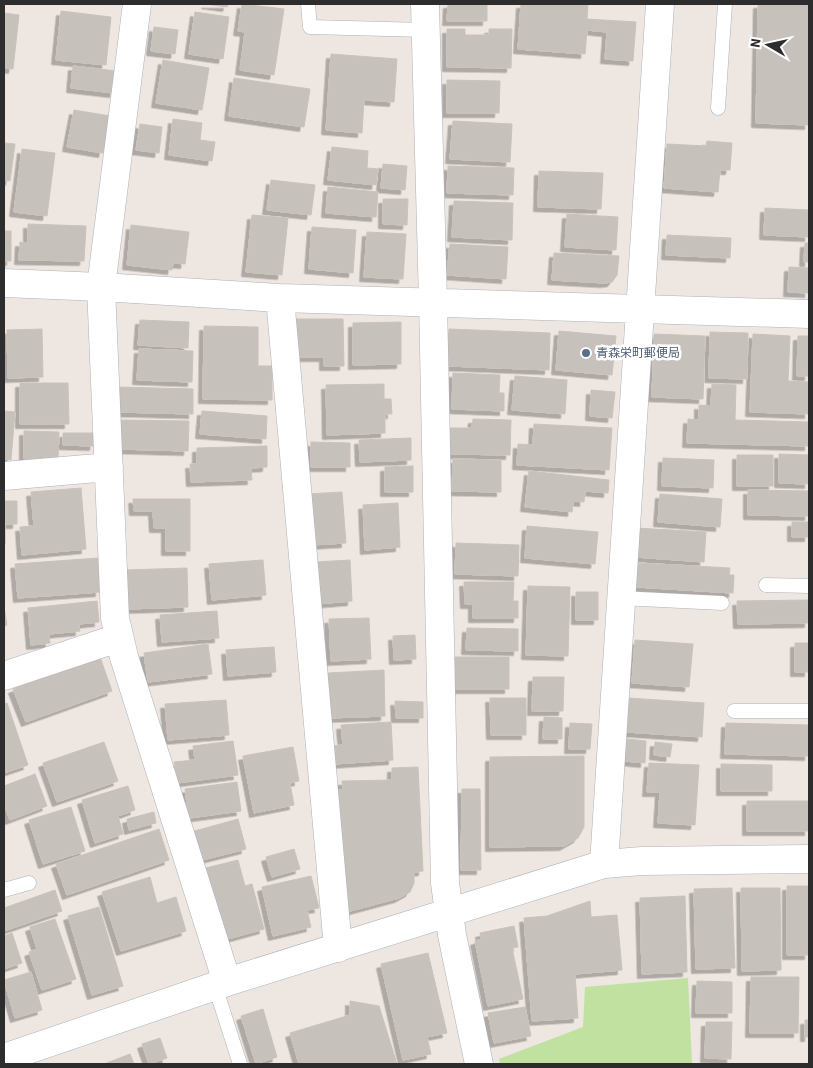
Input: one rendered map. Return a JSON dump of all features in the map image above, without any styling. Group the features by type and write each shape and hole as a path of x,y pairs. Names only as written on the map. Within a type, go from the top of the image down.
{"street":[{"path":"137,4 101,287 115,618 118,638 221,984"},
{"path":"425,4 445,883 452,935 479,1064"},
{"path":"604,864 660,4"},
{"path":"4,283 280,298 433,301 640,310 809,314"},
{"path":"280,298 338,948"},
{"path":"4,476 109,467"},
{"path":"4,676 118,638"},
{"path":"4,1058 221,984 604,864 642,861 809,859"}],"lane":[{"path":"308,4 310,27 426,30"},
{"path":"718,108 725,4"},
{"path":"766,585 809,586"},
{"path":"620,598 722,603"},
{"path":"734,711 809,711"},
{"path":"4,890 29,883"},
{"path":"221,984 240,1064"}],"green space":[{"path":"688,978 692,1064 500,1064 499,1059 583,1027 585,987"}],"building":[{"path":"206,4 228,4 227,7"},
{"path":"242,4 284,9 274,75 240,70 245,32 238,31"},
{"path":"448,4 487,4 487,21 447,21"},
{"path":"521,4 588,4 587,19 636,22 633,61 605,59 607,32 587,30 585,54 518,49"},
{"path":"758,4 809,4 809,125 756,123"},
{"path":"61,11 111,17 106,65 56,60"},
{"path":"195,12 229,17 223,59 189,54"},
{"path":"4,13 19,15 13,69 4,68"},
{"path":"154,27 178,30 175,54 151,51"},
{"path":"447,29 465,29 465,35 489,35 489,29 512,29 511,68 447,67"},
{"path":"331,54 397,59 394,102 364,100 362,133 326,130"},
{"path":"163,60 209,68 202,110 156,103"},
{"path":"73,66 117,71 114,93 71,88"},
{"path":"234,78 310,89 304,127 229,116"},
{"path":"447,80 500,81 499,113 447,113"},
{"path":"74,110 110,116 103,153 67,147"},
{"path":"173,119 202,123 200,140 215,142 212,161 169,155"},
{"path":"453,121 512,124 510,162 450,159"},
{"path":"140,124 162,127 159,153 136,150"},
{"path":"707,141 732,143 730,170 720,170 718,192 664,188 667,144 706,146"},
{"path":"4,143 15,144 10,181 4,180"},
{"path":"332,147 368,151 367,168 378,169 376,185 328,180"},
{"path":"22,149 55,153 47,216 14,212"},
{"path":"383,164 407,166 405,190 381,188"},
{"path":"448,166 514,168 513,195 447,193"},
{"path":"539,171 603,173 601,209 538,207"},
{"path":"271,180 315,185 311,215 267,210"},
{"path":"328,187 378,192 376,217 326,213"},
{"path":"383,199 408,199 407,225 383,224"},
{"path":"454,201 513,203 512,240 452,237"},
{"path":"765,208 809,210 809,237 764,235"},
{"path":"567,214 618,217 616,250 565,247"},
{"path":"252,215 288,218 282,275 246,272"},
{"path":"28,224 86,226 84,261 19,260 20,242 28,243"},
{"path":"131,225 189,232 185,264 173,263 172,270 127,265"},
{"path":"312,227 356,230 353,273 309,269"},
{"path":"4,231 11,231 11,261 4,261"},
{"path":"367,232 406,234 403,279 364,277"},
{"path":"667,235 731,238 730,258 666,255"},
{"path":"805,243 809,243 809,262 804,262"},
{"path":"450,244 508,247 506,279 447,275"},
{"path":"554,253 619,256 617,275 612,282 605,283 552,280"},
{"path":"789,267 809,268 809,293 788,292"},
{"path":"294,319 343,319 344,366 324,366 324,357 294,357"},
{"path":"140,320 189,322 188,348 138,345"},
{"path":"401,322 401,364 353,365 353,323"},
{"path":"204,326 258,327 258,366 272,366 272,400 203,399"},
{"path":"42,329 43,377 8,378 7,330"},
{"path":"449,329 550,333 549,370 448,366"},
{"path":"559,331 616,336 612,375 556,370"},
{"path":"710,332 748,333 747,379 709,378"},
{"path":"654,334 705,336 703,399 652,397"},
{"path":"753,334 790,336 788,381 809,382 809,414 750,412"},
{"path":"798,336 809,336 809,376 797,376"},
{"path":"139,349 193,351 192,382 137,380"},
{"path":"453,373 500,375 499,393 504,393 504,411 452,409"},
{"path":"515,376 567,380 565,414 512,410"},
{"path":"20,383 68,383 69,424 20,424"},
{"path":"384,384 384,399 391,399 392,414 385,414 385,433 327,435 326,385"},
{"path":"712,384 736,385 735,420 809,422 809,446 687,443 688,419 699,420 699,405 711,406"},
{"path":"118,387 193,389 193,414 117,412"},
{"path":"591,390 615,392 612,418 590,416"},
{"path":"4,411 15,412 11,460 4,459"},
{"path":"202,411 267,416 266,439 200,434"},
{"path":"473,419 511,420 510,455 449,454 450,428 472,428"},
{"path":"118,420 189,421 188,451 117,449"},
{"path":"534,424 612,428 609,470 517,465 518,444 533,445"},
{"path":"24,431 59,432 58,459 24,459"},
{"path":"63,433 95,433 94,446 63,445"},
{"path":"411,438 411,460 360,462 359,440"},
{"path":"311,442 350,443 350,467 311,467"},
{"path":"267,446 267,467 251,468 252,480 191,482 190,464 197,464 197,448"},
{"path":"779,454 809,455 809,484 779,483"},
{"path":"737,455 773,455 773,486 737,486"},
{"path":"663,458 714,460 713,488 662,486"},
{"path":"453,459 501,460 501,492 452,491"},
{"path":"413,466 413,492 385,492 385,467"},
{"path":"529,471 609,480 608,493 585,491 584,502 573,501 572,512 525,507"},
{"path":"81,488 86,549 22,555 20,527 34,526 31,492"},
{"path":"748,490 809,491 809,516 748,515"},
{"path":"342,492 346,543 311,545 308,494"},
{"path":"660,494 722,499 720,527 658,522"},
{"path":"133,499 190,499 190,551 166,551 166,528 154,528 153,511 134,511"},
{"path":"4,501 17,501 17,524 5,524 5,544"},
{"path":"398,503 400,547 365,550 363,505"},
{"path":"792,522 809,522 809,537 792,537"},
{"path":"527,526 598,532 595,564 525,558"},
{"path":"636,528 706,532 704,562 635,557"},
{"path":"456,543 519,545 518,576 455,574"},
{"path":"98,558 100,592 18,598 15,564"},
{"path":"263,560 266,595 212,600 209,564"},
{"path":"350,560 352,601 317,604 315,562"},
{"path":"638,563 730,568 729,575 734,575 733,593 636,587"},
{"path":"187,568 188,607 127,609 125,570"},
{"path":"464,582 514,582 513,601 518,601 518,618 473,618 473,604 465,604"},
{"path":"528,586 570,587 568,656 526,655"},
{"path":"576,592 598,592 598,620 576,620"},
{"path":"809,600 809,623 738,624 737,601"},
{"path":"97,601 99,622 79,624 80,631 49,634 50,643 31,645 28,608"},
{"path":"4,607 7,625 4,626"},
{"path":"217,611 219,638 162,642 160,615"},
{"path":"369,618 371,659 331,661 329,619"},
{"path":"467,628 518,629 518,651 466,650"},
{"path":"415,635 416,659 394,660 393,636"},
{"path":"635,640 693,644 689,687 632,683"},
{"path":"795,643 809,643 809,672 795,672"},
{"path":"208,644 212,674 148,682 144,653"},
{"path":"274,647 276,672 228,676 226,650"},
{"path":"100,657 112,691 26,722 13,689"},
{"path":"453,657 509,657 509,689 453,689"},
{"path":"384,670 385,716 329,718 328,673"},
{"path":"533,677 564,677 563,711 532,711"},
{"path":"490,698 526,698 526,735 491,735"},
{"path":"628,698 704,703 702,737 626,732"},
{"path":"226,700 229,735 168,740 165,704"},
{"path":"395,701 423,702 423,718 396,718"},
{"path":"7,703 28,765 4,773 4,704"},
{"path":"544,717 562,718 562,739 543,739"},
{"path":"391,722 393,760 334,764 333,746 343,745 341,725"},
{"path":"570,723 592,724 590,749 569,749"},
{"path":"726,723 809,725 809,756 725,754"},
{"path":"627,739 646,741 645,763 625,761"},
{"path":"233,741 238,775 177,783 174,762 195,760 193,746"},
{"path":"104,742 118,781 57,802 43,763"},
{"path":"655,742 672,744 670,757 654,755"},
{"path":"293,747 299,781 290,783 294,805 254,813 243,756"},
{"path":"584,756 584,827 578,838 564,846 490,847 490,757"},
{"path":"649,763 699,765 695,825 658,823 660,792 647,792"},
{"path":"721,764 772,765 772,791 721,791"},
{"path":"418,767 423,871 414,872 414,883 410,892 399,898 343,913 338,790 343,790 342,781 392,780 392,768"},
{"path":"35,774 47,806 10,820 4,804 4,786"},
{"path":"237,782 241,811 189,818 185,789"},
{"path":"128,786 135,810 118,816 123,834 95,843 82,800"},
{"path":"462,789 480,789 481,870 461,870"},
{"path":"747,801 809,801 809,831 747,831"},
{"path":"71,807 85,851 43,864 29,820"},
{"path":"154,812 156,823 129,830 127,819"},
{"path":"238,819 246,849 198,861 191,832"},
{"path":"159,829 169,860 67,895 56,864"},
{"path":"294,849 300,869 272,877 266,857"},
{"path":"238,860 245,886 252,884 264,929 224,940 206,868"},
{"path":"311,876 319,908 307,910 311,927 273,936 262,887"},
{"path":"150,877 157,903 176,897 186,931 121,951 102,892"},
{"path":"787,886 809,886 809,955 787,955"},
{"path":"732,888 735,968 696,969 694,889"},
{"path":"741,888 780,888 781,970 742,971"},
{"path":"55,890 62,911 4,931 4,908"},
{"path":"685,896 687,972 642,974 640,898"},
{"path":"590,901 591,917 617,915 622,970 575,974 578,1018 532,1021 524,918 547,916"},
{"path":"99,907 123,986 92,995 68,916"},
{"path":"55,919 76,979 42,990 29,952 37,949 30,927"},
{"path":"514,926 518,947 512,948 523,999 488,1006 475,941 481,939 480,933"},
{"path":"12,933 22,963 4,969 4,936"},
{"path":"428,953 447,1033 427,1037 431,1054 403,1060 381,964"},
{"path":"31,972 42,1010 15,1018 4,980"},
{"path":"751,977 799,977 798,1033 750,1033"},
{"path":"697,981 732,982 732,1013 696,1013"},
{"path":"350,1001 379,1006 397,1064 299,1064 290,1033 350,1015"},
{"path":"525,1007 531,1036 494,1043 488,1013"},
{"path":"263,1009 277,1057 256,1064 241,1016"},
{"path":"805,1020 809,1020 809,1037 805,1037"},
{"path":"706,1022 732,1022 731,1059 705,1058"},
{"path":"160,1038 167,1058 149,1064 142,1044"},
{"path":"130,1054 134,1064 104,1064"}],"place":[{"name":"青森栄町郵便局","path":"586,353"}]}
